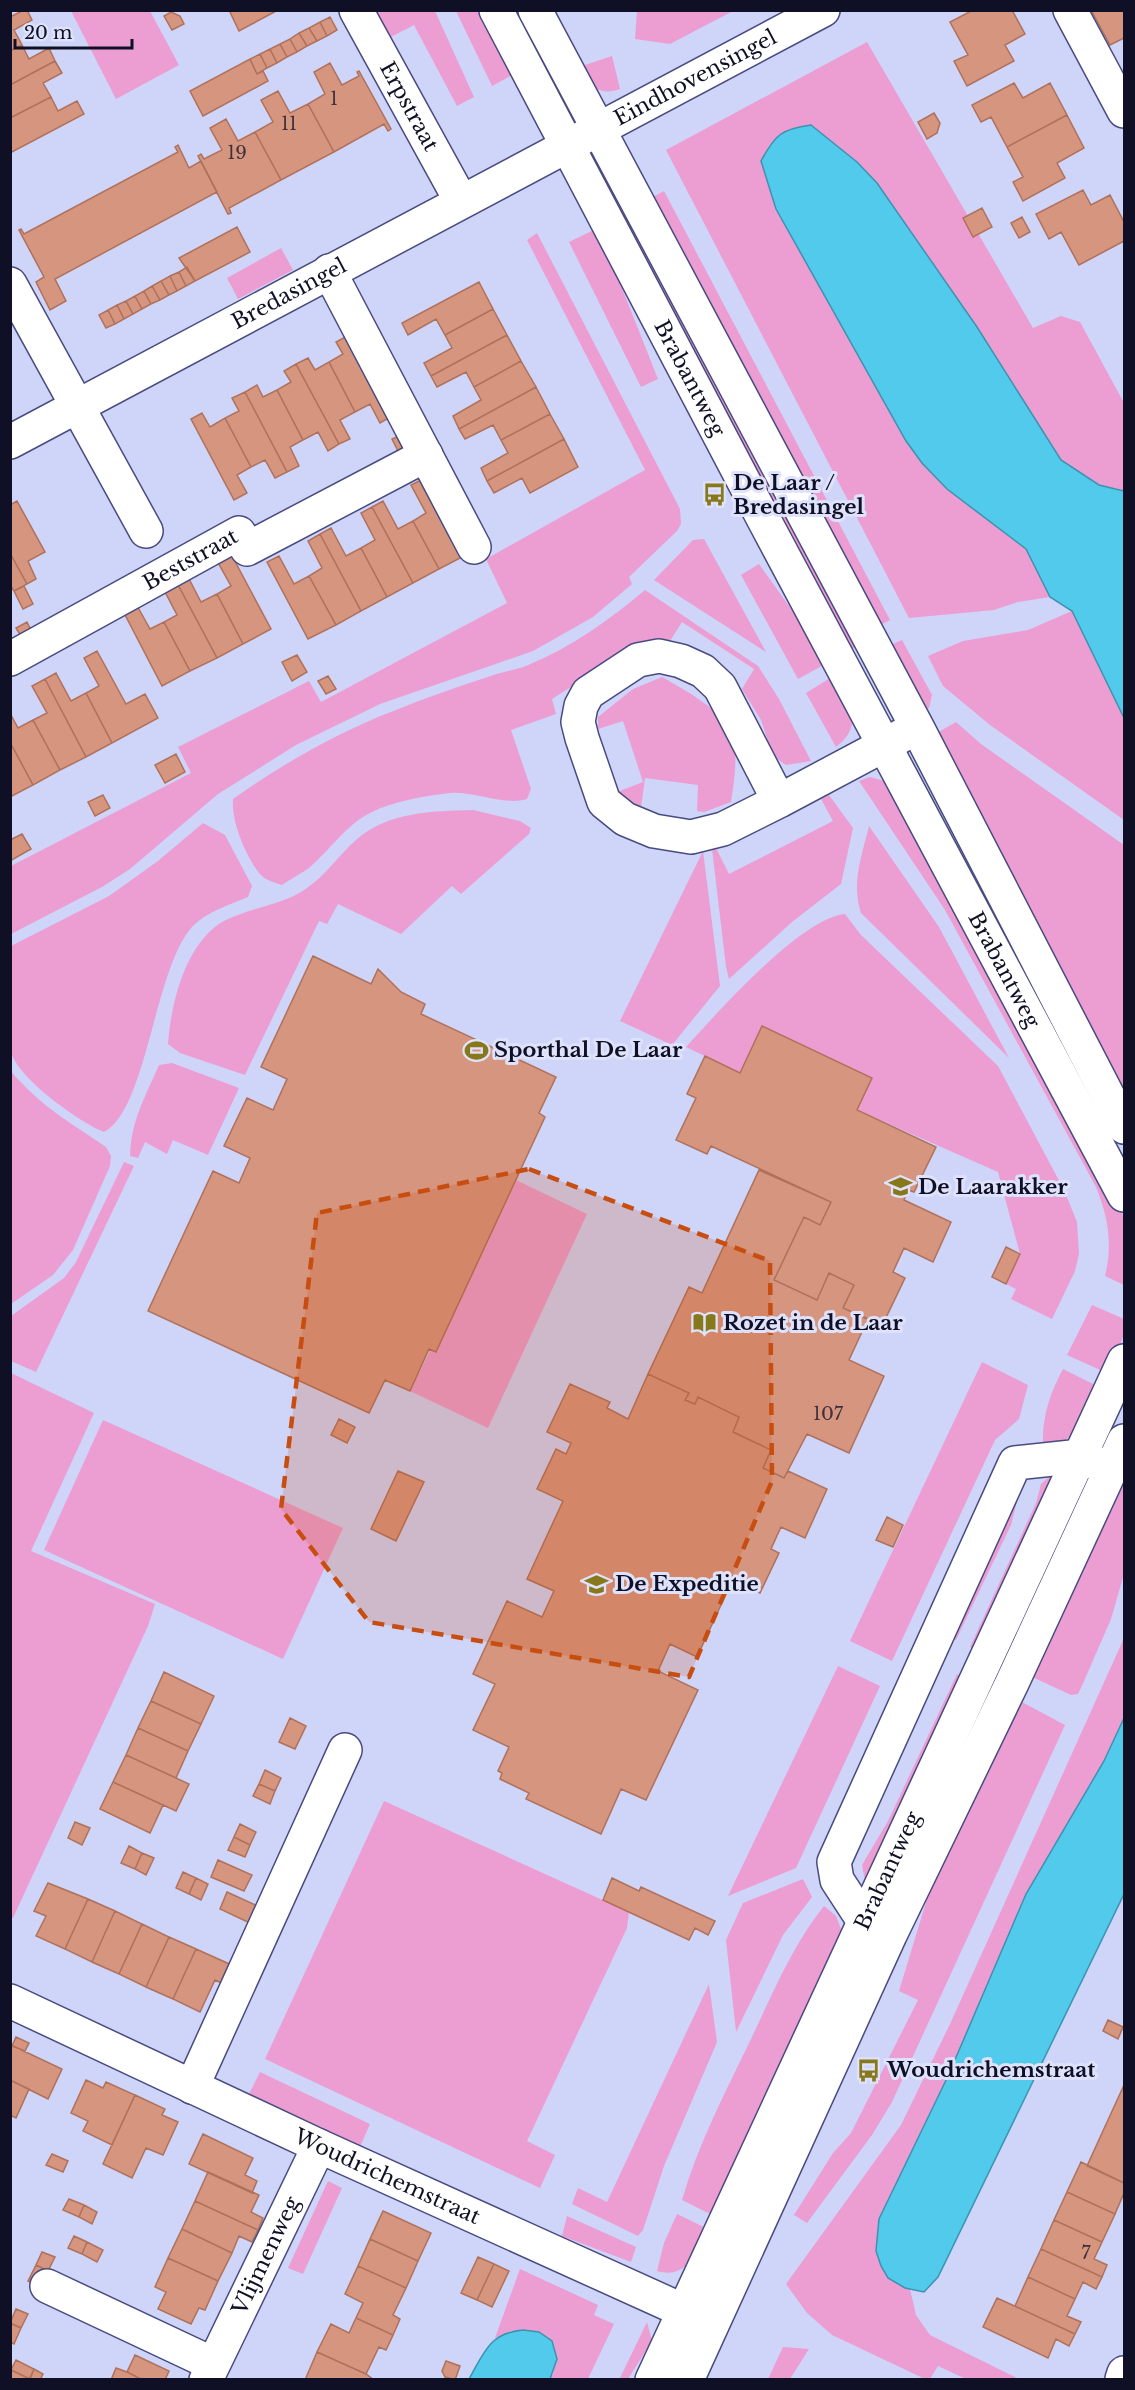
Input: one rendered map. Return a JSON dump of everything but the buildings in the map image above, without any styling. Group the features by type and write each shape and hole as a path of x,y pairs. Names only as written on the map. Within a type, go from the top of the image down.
{"street":[{"name":"Erpstraat","path":"356,10 462,201"},
{"name":"Brabantweg","path":"496,10 1125,1195"},
{"name":"Brabantweg","path":"535,10 918,727 1125,1128"},
{"name":"Eindhovensingel","path":"568,146 823,10"},
{"path":"1070,10 1125,111"},
{"name":"Bredasingel","path":"10,442 568,146"},
{"path":"329,271 474,547"},
{"path":"10,284 79,405 146,531"},
{"name":"Beststraat","path":"10,658 239,532 247,549 426,455"},
{"path":"779,801 720,687 703,671 681,661 659,656 638,660 588,693 581,706 578,722 604,802 625,819 654,831 692,837 723,829 779,801 918,727"},
{"name":"Brabantweg","path":"687,2379 716,2315 877,1929 1125,1361"},
{"name":"Brabantweg","path":"652,2379 877,1929 1012,1683 1125,1441"},
{"path":"877,1929 837,1880 834,1862 1015,1463 1082,1456 1111,1470"},
{"path":"192,2087 345,1750"},
{"name":"Woudrichemstraat","path":"10,2001 320,2146 684,2311 716,2315"},
{"name":"Vlijmenweg","path":"47,2286 209,2372 320,2146"}],"highlighted area":[{"path":"529,1169 770,1261 772,1481 689,1677 369,1622 281,1509 317,1213"}],"shaded area":[{"path":"637,10 733,11 670,44 635,39"},
{"path":"71,11 150,11 179,65 116,99"},
{"path":"374,11 435,11 474,97 457,106 414,25 389,38"},
{"path":"456,11 481,11 514,74 492,86"},
{"path":"867,42 1033,328 1061,316 1080,322 1124,403 1124,491 1099,485 1061,460 977,327 877,183 947,489 1026,549 1050,597 1018,602 994,610 909,618 666,150"},
{"path":"612,56 620,89 606,91 594,88 576,68"},
{"path":"664,191 890,620 873,629 645,201"},
{"path":"628,212 858,646 845,652 615,219"},
{"path":"598,228 658,379 641,387 569,242"},
{"path":"537,233 680,509 681,524 677,531 629,577 632,584 593,617 533,651 380,704 296,745 218,794 130,869 102,887 11,934 11,866 191,773 178,747 309,681 321,702 507,603 486,559 645,470 527,240"},
{"path":"281,248 293,270 238,299 227,278"},
{"path":"704,539 766,652 654,580 693,540"},
{"path":"759,564 829,662 798,679 741,575"},
{"path":"645,590 758,666 779,699 811,761 786,765 773,756 761,720 742,689 754,669 682,622 670,641 634,647 552,699 556,714 511,730 531,789 527,799 508,801 450,793 399,802 361,818 309,868 282,885 260,874 245,849 237,828 233,799 292,761 353,728 444,692 526,666 558,651 603,623"},
{"path":"1072,611 1124,718 1124,820 990,725 943,686 928,656 963,641 1028,630"},
{"path":"902,640 932,695 929,708 917,712 884,648"},
{"path":"835,675 848,704 852,721 850,730 836,747 806,693"},
{"path":"662,677 707,705 729,728 735,754 731,802 704,812 697,811 698,785 645,778 641,808 635,809 617,792 643,782 623,721 598,729 598,717 633,689"},
{"path":"956,722 981,744 1124,845 1124,1103 930,737"},
{"path":"870,777 888,782 1120,1207 1124,1219 1124,1285 1105,1276 1109,1253 1108,1231 1104,1209 1096,1187 945,910 859,781"},
{"path":"829,795 853,828 841,884 792,922 729,979 712,849 716,848 729,874 833,821 821,799"},
{"path":"473,810 520,821 531,828 529,834 461,894 452,886 401,934 338,904 327,924 319,921 245,1075 180,1053 168,1044 173,1010 183,974 200,942 212,929 226,920 298,894 320,877 356,840 382,824 411,815"},
{"path":"203,823 225,835 252,886 248,897 218,909 192,927 179,947 168,974 131,1097 119,1119 104,1132 74,1115 48,1096 25,1074 11,1053 9,1019 11,946 109,896 158,861"},
{"path":"869,826 939,927 1009,1058 861,913 857,880"},
{"path":"703,851 720,986 672,1045 620,1021"},
{"path":"845,914 861,935 998,1066 1064,1190 1077,1222 1079,1254 1075,1271 1052,1319 1011,1299 1016,1289 1006,1284 1020,1254 998,1172 857,1110 762,1026 740,1073 686,1047 738,991 784,949 827,919"},
{"path":"172,1063 239,1088 208,1155 173,1140 167,1154 145,1142 138,1158 130,1156 136,1120 159,1065"},
{"path":"10,1070 44,1104 106,1147 111,1156 110,1166 73,1250 53,1275 11,1304"},
{"path":"124,1162 134,1166 36,1372 11,1361 11,1316 64,1278 76,1262"},
{"path":"516,1180 587,1214 488,1428 410,1391"},
{"path":"1092,1305 1124,1319 1124,1334 1109,1374 1067,1355"},
{"path":"982,1362 1028,1385 1019,1419 995,1440 892,1661 850,1641"},
{"path":"1063,1369 1101,1388 1086,1418 1073,1434 1055,1443 1043,1443 1048,1404"},
{"path":"11,1373 94,1413 31,1551 155,1604 148,1626 13,1918 10,1917"},
{"path":"103,1420 343,1528 283,1659 44,1550"},
{"path":"1124,1470 1124,1574 1111,1619 1081,1688 1078,1694 1071,1695 1028,1675"},
{"path":"1049,1477 1052,1481 980,1651 970,1647 1036,1503 1041,1484"},
{"path":"1018,1497 1011,1525 956,1640 945,1635 1009,1505"},
{"path":"1124,1638 1123,1722 1104,1761 1026,1894 948,2076 879,2219 905,2288 910,2289 916,2315 930,2335 1019,2379 966,2379 938,2366 930,2379 925,2379 832,2335 807,2313 786,2284 901,2125 950,2024"},
{"path":"838,1666 880,1686 796,1868 728,1896"},
{"path":"957,1674 961,1677 867,1882 862,1865 888,1821"},
{"path":"1018,1700 1065,1725 892,2102 872,2135 807,2223 794,2215 833,2153 851,2133 918,2000 899,1991 934,1876"},
{"path":"384,1801 629,1912 627,1928 527,2141 555,2155 540,2188 265,2059"},
{"path":"803,1879 812,1897 783,1935 736,2032 726,1940 743,1903"},
{"path":"824,1906 836,1916 843,1934 716,2217 682,2200 689,2179 713,2118 784,1970 802,1937"},
{"path":"709,1984 717,2042 664,2166 643,2230 638,2236 572,2204 578,2188 607,2202"},
{"path":"260,2072 370,2124 359,2149 248,2096"},
{"path":"328,2181 342,2188 303,2274 288,2268"},
{"path":"677,2214 708,2229 690,2262 684,2267 668,2273 657,2271 664,2243"},
{"path":"567,2216 636,2247 631,2262 562,2236"},
{"path":"520,2269 598,2305 594,2315 614,2324 588,2379 550,2379 554,2372 523,2330 511,2331 495,2338"},
{"path":"647,2322 652,2341 628,2379 619,2380"},
{"path":"783,2347 809,2349 790,2379 768,2379"}],"water":[{"path":"811,125 857,162 877,183 977,327 1061,460 1099,485 1124,491 1124,718 1072,611 1050,597 1026,549 947,489 922,463 906,441 776,209 761,161 770,145 780,135 792,129"},
{"path":"1124,1718 1124,1894 938,2277 924,2292 905,2288 888,2278 881,2266 876,2251 879,2219 948,2076 1026,1894 1104,1761"},
{"path":"523,2330 539,2332 552,2341 557,2359 550,2379 469,2379 484,2353 495,2340 502,2335"}],"place":[{"name":"De Laar / Bredasingel","path":"715,495"},
{"name":"Sporthal De Laar","path":"476,1050"},
{"name":"De Laarakker","path":"900,1187"},
{"name":"Rozet in de Laar","path":"705,1323"},
{"name":"De Expeditie","path":"597,1584"},
{"name":"Woudrichemstraat","path":"869,2070"}]}
